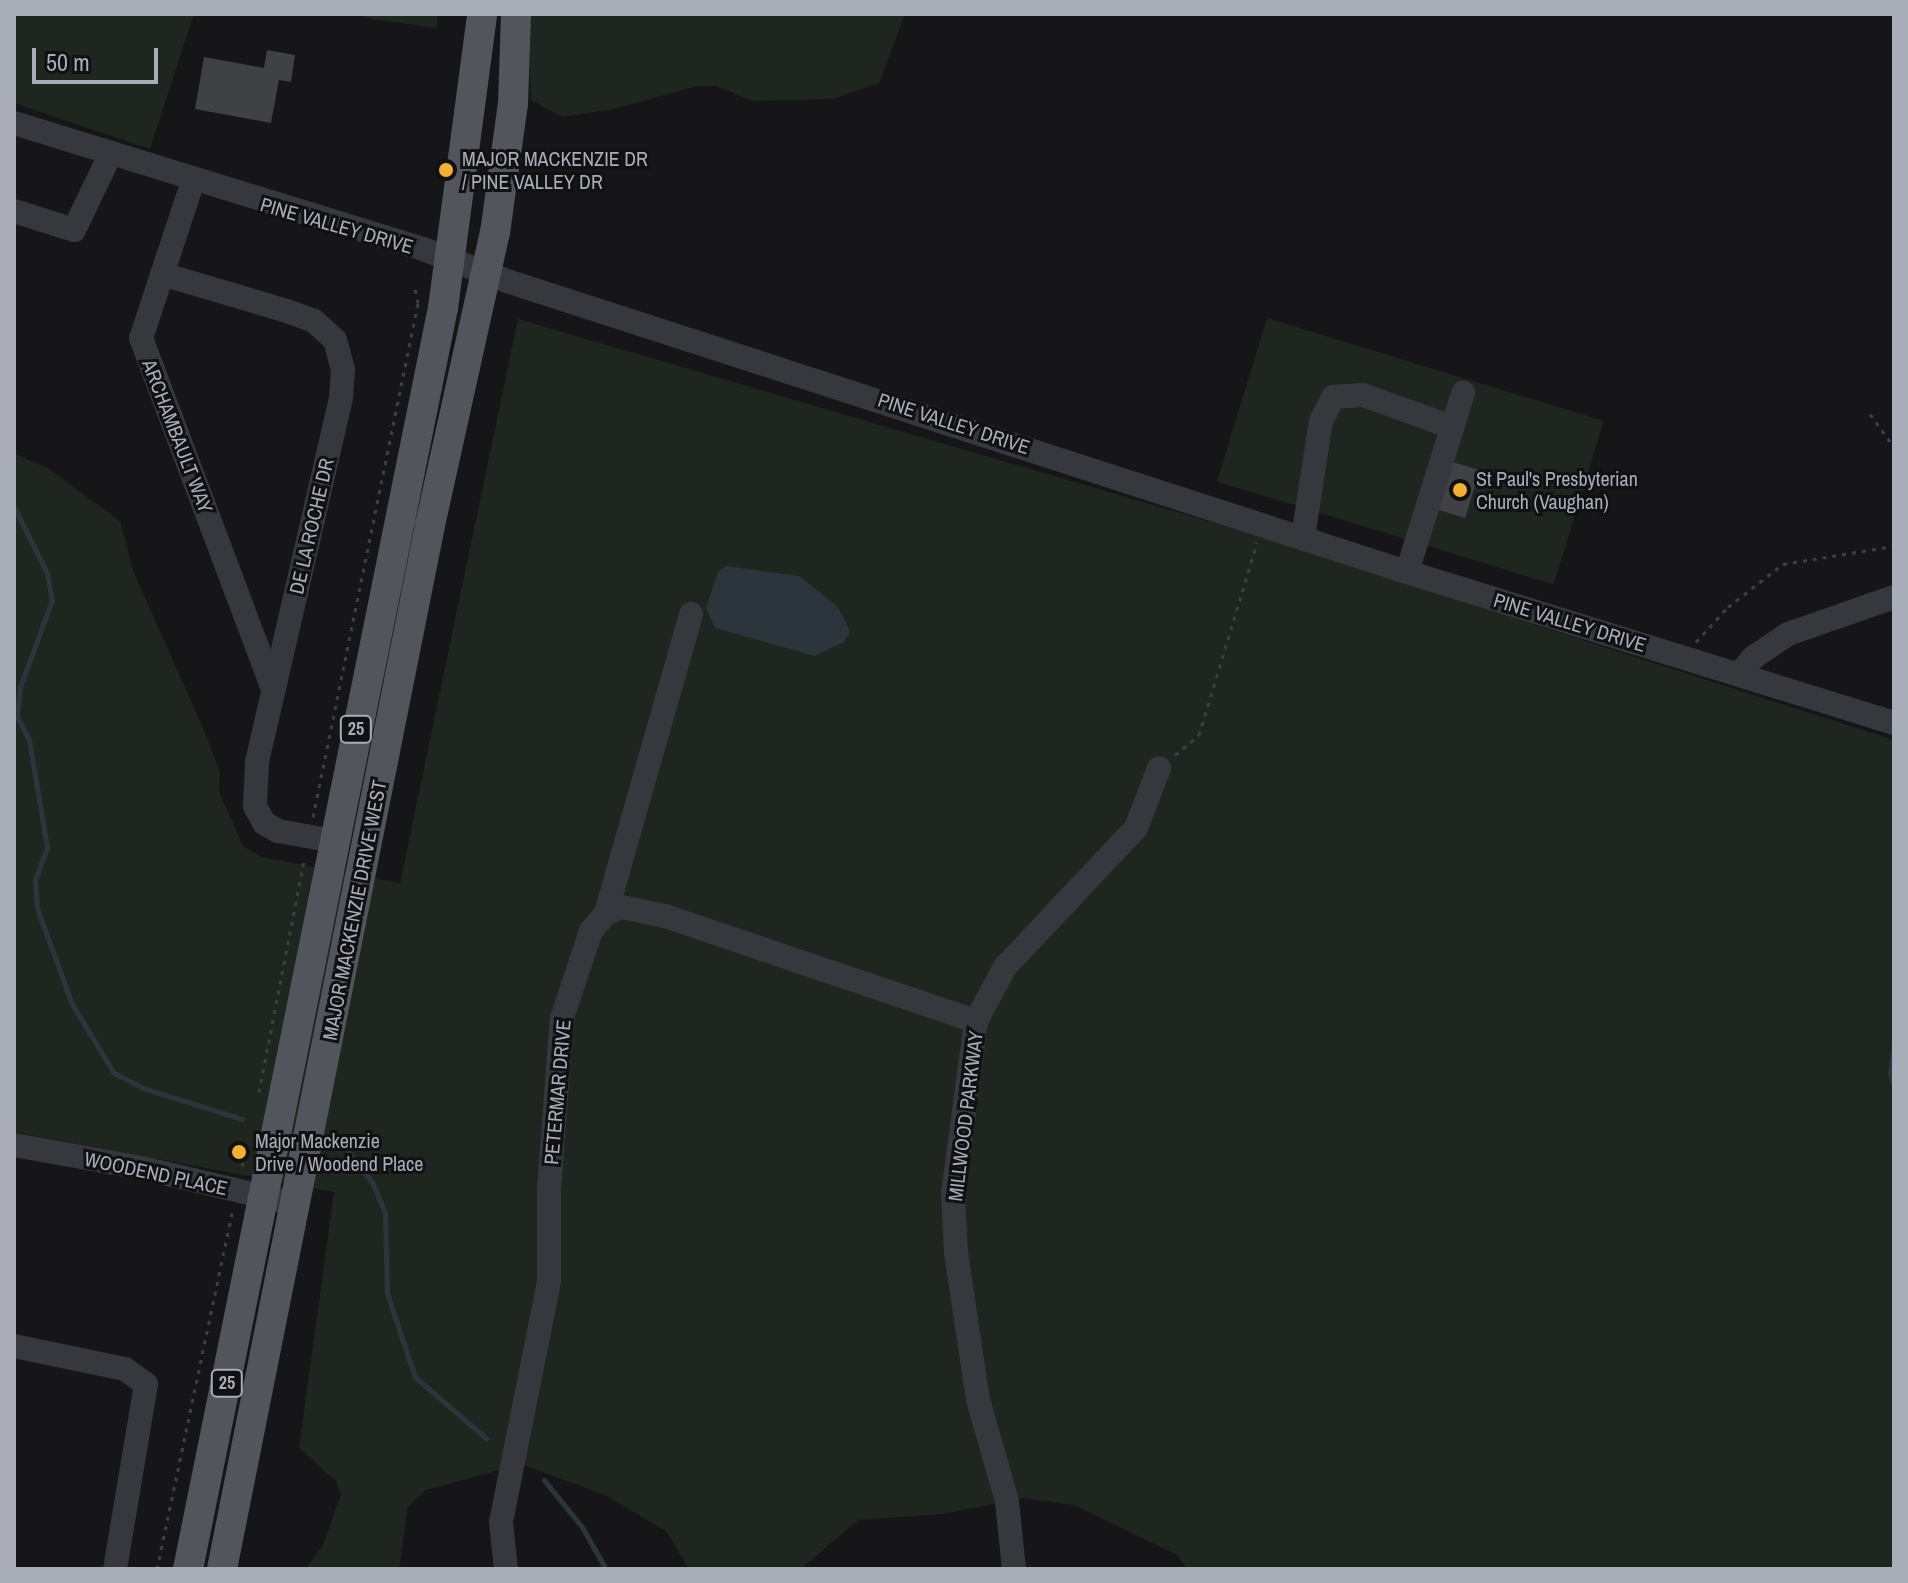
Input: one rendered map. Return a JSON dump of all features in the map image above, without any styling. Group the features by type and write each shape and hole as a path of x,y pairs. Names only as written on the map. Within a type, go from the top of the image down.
{"main road":[{"name":"MAJOR MACKENZIE DRIVE WEST","path":"188,1569 267,1197 322,838 450,262 482,14"},
{"name":"MAJOR MACKENZIE DRIVE WEST","path":"222,1569 430,525 487,274 513,104 516,14"}],"street":[{"name":"PINE VALLEY DRIVE","path":"14,123 1407,572 1894,723"},
{"path":"14,211 74,230 110,155"},
{"name":"ARCHAMBAULT WAY","path":"193,181 141,338 273,689"},
{"name":"DE LA ROCHE DR","path":"162,274 314,321 335,340 343,370 341,398 257,762 255,806 264,823 278,831 322,838"},
{"path":"1407,572 1463,393"},
{"path":"1303,537 1321,421 1333,397 1363,395 1452,427"},
{"path":"1739,674 1754,657 1788,634 1894,597"},
{"name":"PETERMAR DRIVE","path":"506,1569 501,1522 549,1281 549,1189 562,1018 591,931 606,913 691,614"},
{"name":"MILLWOOD PARKWAY","path":"1014,1569 1007,1501 978,1400 956,1253 953,1194 976,1021 1005,967 1136,828 1159,768"},
{"path":"606,913 621,907 665,916 976,1021"},
{"name":"WOODEND PLACE","path":"14,1145 297,1204"},
{"path":"14,1346 125,1369 146,1384 115,1569"}],"path":[{"path":"256,1107 322,838 418,303 414,284"},
{"path":"1870,414 1894,447"},
{"path":"1159,768 1199,735 1263,524"},
{"path":"1682,656 1728,607 1783,564 1894,546"},
{"path":"242,1166 250,1137"},
{"path":"157,1569 232,1213"}],"shaded area":[{"path":"14,14 194,14 150,149 14,103"},
{"path":"354,14 437,14 437,28 372,19"},
{"path":"527,14 905,14 879,83 833,99 752,101 716,86 697,86 614,109 562,117 531,100"},
{"path":"1267,318 1604,421 1554,584 1217,482"},
{"path":"518,319 1259,536 1894,740 1894,1569 1187,1569 1177,1555 1074,1505 1024,1498 942,1514 858,1520 801,1569 689,1569 666,1531 605,1495 521,1464 426,1490 408,1507 399,1569 306,1569 322,1547 341,1495 336,1481 299,1448 334,1192 14,1132 14,453 49,469 120,521 134,573 203,728 220,772 219,792 243,846 261,857 400,883"},
{"path":"726,566 799,576 838,607 850,631 844,642 815,656 715,628 706,608 718,572"}],"building":[{"path":"267,50 295,55 291,82 279,80 271,123 195,109 204,57 264,68"},
{"name":"St Paul's Presbyterian Church (Vaughan)","path":"1453,462 1480,470 1465,518 1438,510"}],"waterway":[{"path":"14,507 47,573 52,600 20,687 17,717 29,740 47,848 35,880 37,908 72,1004 114,1073 143,1088 242,1119"},
{"path":"1894,1042 1890,1073 1894,1087"},
{"path":"349,1152 372,1182 385,1213 387,1293 415,1377 486,1438"},
{"path":"544,1480 582,1527 606,1569"}],"place":[{"name":"MAJOR MACKENZIE DR / PINE VALLEY DR","path":"446,170"},
{"name":"St Paul's Presbyterian Church (Vaughan)","path":"1460,490"},
{"name":"Major Mackenzie Drive / Woodend Place","path":"239,1152"}]}
